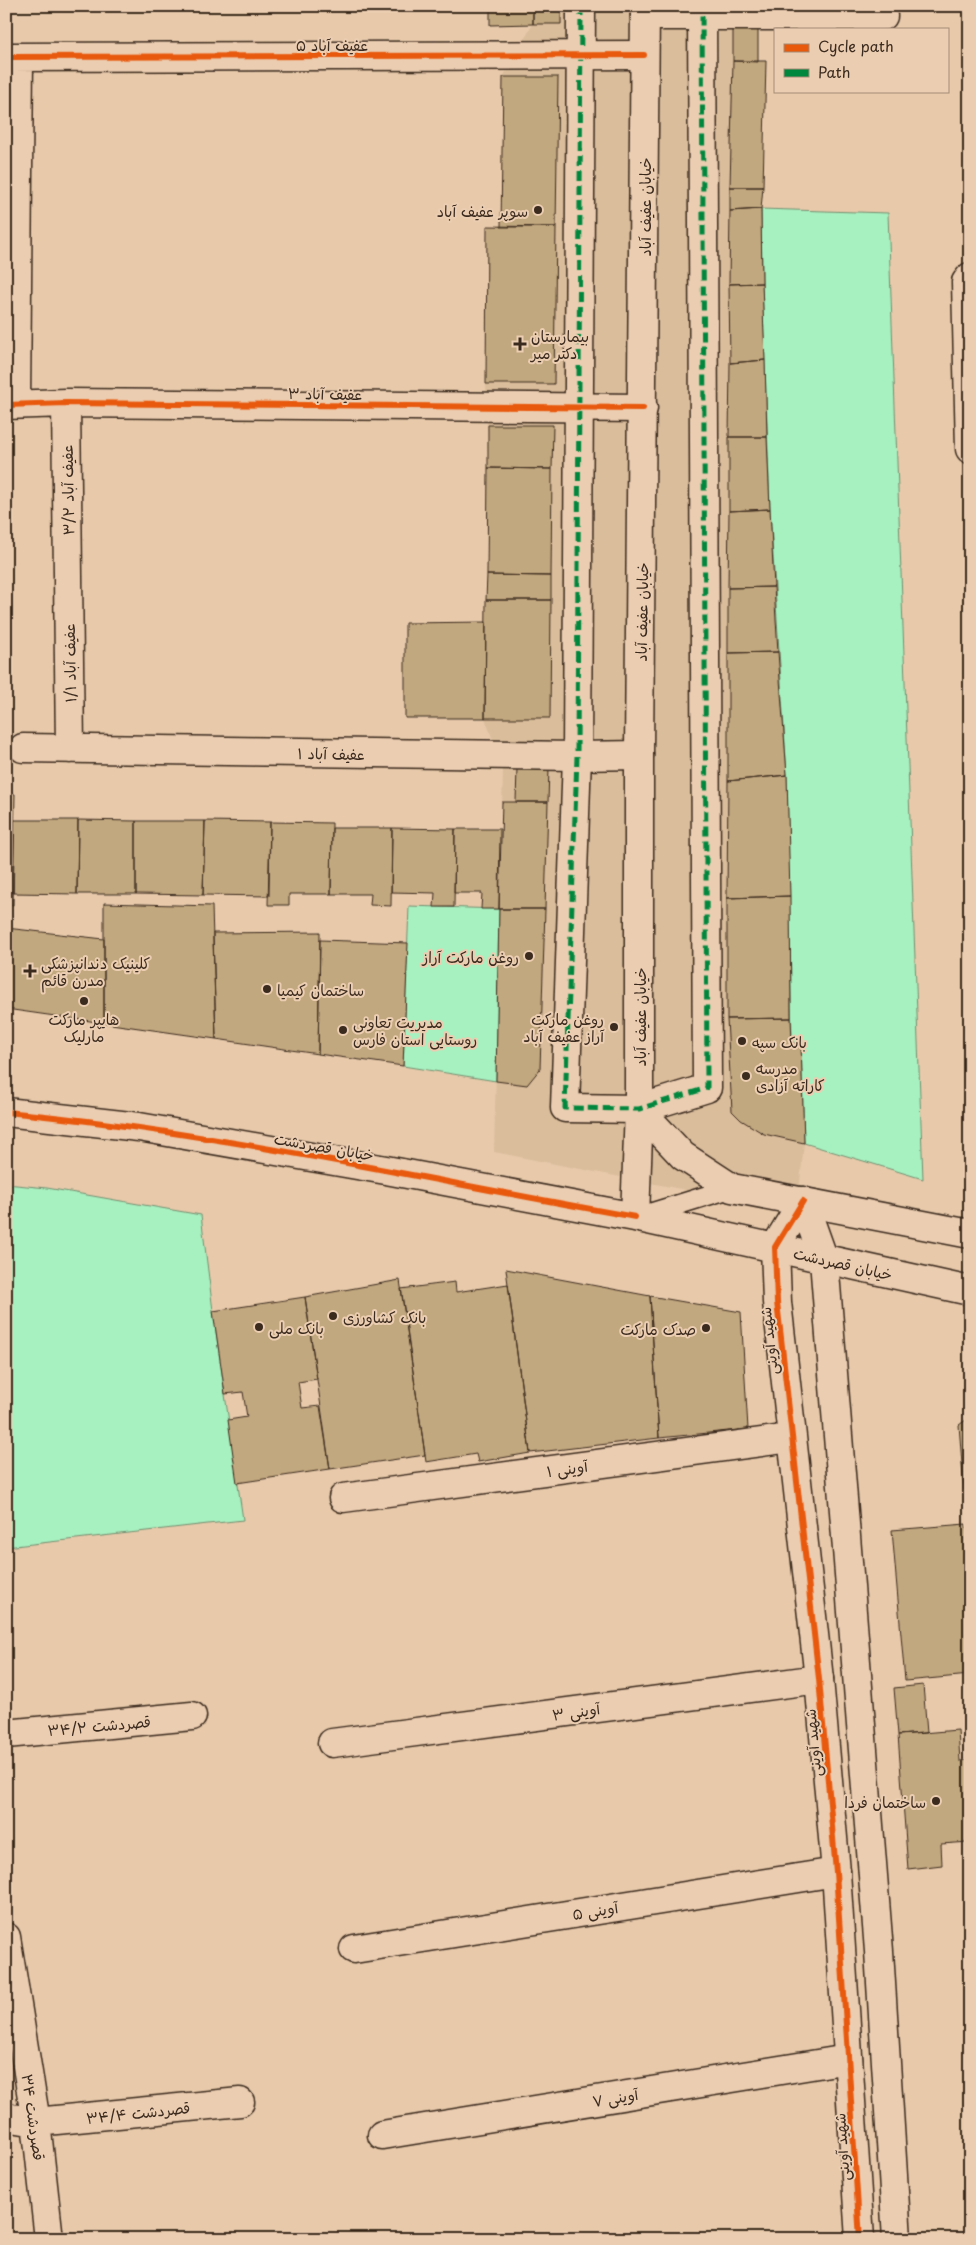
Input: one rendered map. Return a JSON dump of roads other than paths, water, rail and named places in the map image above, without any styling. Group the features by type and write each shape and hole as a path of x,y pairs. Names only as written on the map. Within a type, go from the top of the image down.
{"street":[{"path":"581,6 578,756 565,1108 639,1109 707,1088 702,11"},
{"path":"645,11 883,16"},
{"name":"خیابان عفیف آباد","path":"635,1218 639,1109 639,756 645,11"},
{"name":"عفیف آباد ۵","path":"13,57 644,55"},
{"path":"11,405 13,57"},
{"path":"970,277 966,282 970,449"},
{"name":"عفیف آباد ۳","path":"11,405 66,403 643,408"},
{"name":"عفیف آباد ۳/۲","path":"66,403 68,577"},
{"name":"عفیف آباد ۱/۱","path":"68,577 70,749"},
{"name":"عفیف آباد ۱","path":"23,748 639,756"},
{"path":"639,1109 683,1156 732,1188 970,1234"},
{"name":"خیابان قصردشت","path":"6,1112 139,1127 386,1170 775,1247 824,1260 970,1291"},
{"path":"775,1247 803,1201"},
{"path":"803,1201 824,1260 879,1951 897,2239"},
{"name":"شهید آوینی","path":"775,1247 777,1302 819,1679 836,1872 860,2239"},
{"name":"۱ آوینی","path":"343,1498 791,1438"},
{"name":"۳ آوینی","path":"332,1743 819,1679"},
{"name":"قصردشت ۳۴/۲","path":"6,1734 192,1716"},
{"name":"۵ آوینی","path":"354,1949 836,1872"},
{"name":"قصردشت ۳۴","path":"6,1937 36,2122 49,2239"},
{"name":"۷ آوینی","path":"382,2134 848,2059"},
{"name":"قصردشت ۳۴/۴","path":"6,2117 36,2122 240,2102"}],"lane":[{"path":"635,1218 732,1188"}],"place":[{"name":"سوپر عفیف آباد","path":"538,210"},
{"name":"بیمارستان دکتر میر","path":"520,344"},
{"name":"روغن مارکت آراز","path":"529,956"},
{"name":"کلینیک دندانپزشکی مدرن قائم","path":"30,971"},
{"name":"ساختمان کیمیا","path":"267,989"},
{"name":"هایپر مارکت مارلیک","path":"84,1001"},
{"name":"روغن مارکت آراز عفیف آباد","path":"614,1027"},
{"name":"مدیریت تعاونی روستایی استان فارس","path":"343,1030"},
{"name":"بانک سپه","path":"742,1041"},
{"name":"مدرسه کاراته آزادی","path":"746,1076"},
{"name":"بانک کشاورزی","path":"333,1316"},
{"name":"بانک ملی","path":"259,1327"},
{"name":"صدک مارکت","path":"706,1328"},
{"name":"ساختمان فردا","path":"936,1801"}]}
